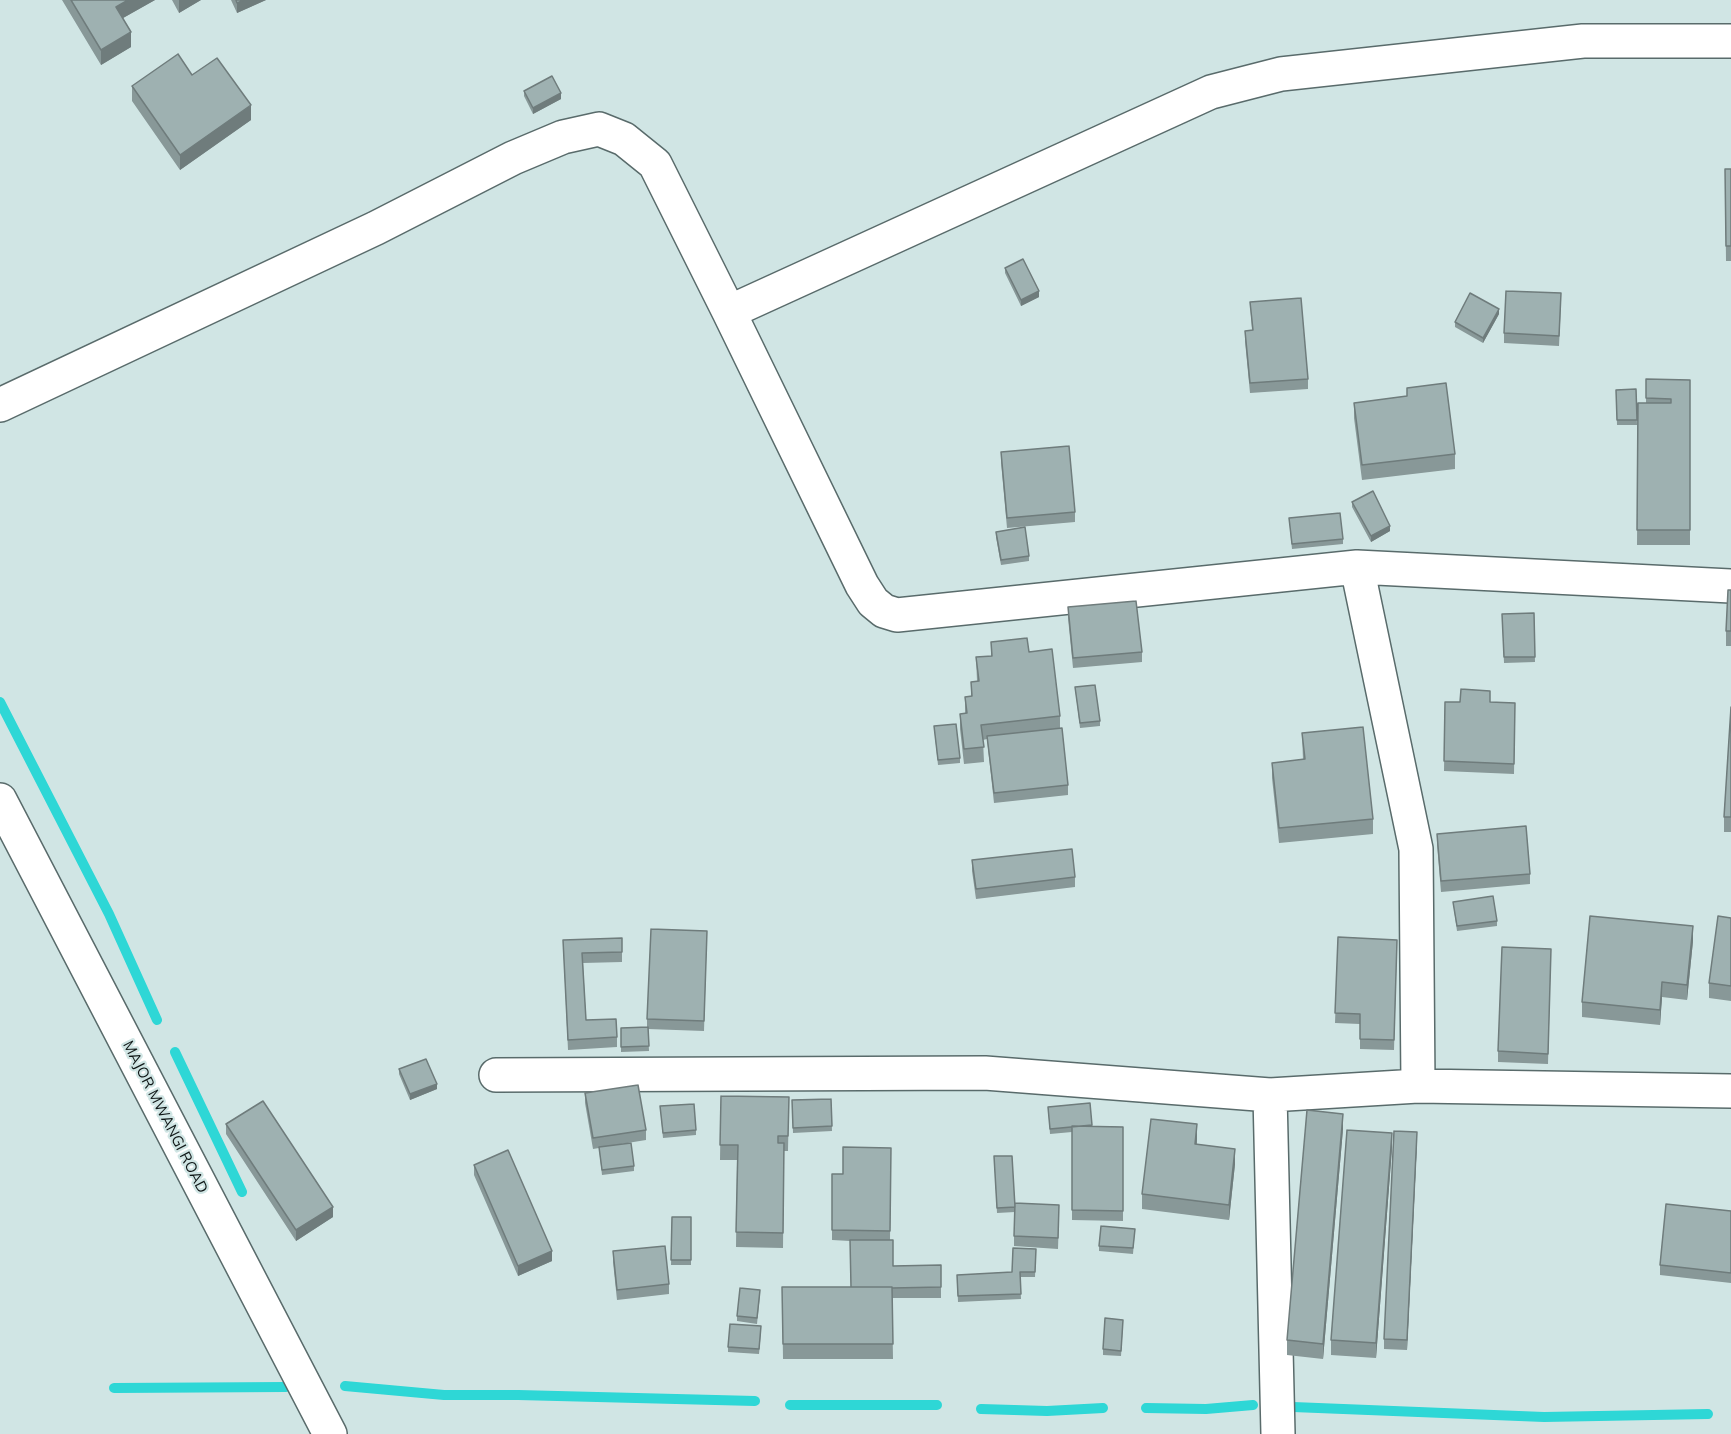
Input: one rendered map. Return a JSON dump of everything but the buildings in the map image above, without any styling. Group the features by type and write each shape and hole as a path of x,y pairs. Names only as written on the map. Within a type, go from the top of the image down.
{"street":[{"path":"729,312 1211,92 1281,74 1583,41 1731,42"},
{"path":"0,405 376,228 513,158 563,137 599,129 624,139 655,164 862,585 873,602 884,611 897,615 1357,567 1731,586"},
{"path":"1357,567 1416,849 1418,1086"},
{"name":"MAJOR MWANGI ROAD","path":"0,800 330,1434"},
{"path":"496,1075 985,1073 1270,1095 1418,1086 1731,1091"},
{"path":"1270,1095 1278,1434"}],"waterway":[{"path":"0,702 109,914 157,1020"},
{"path":"175,1052 242,1192"},
{"path":"345,1386 444,1395 755,1401"},
{"path":"114,1388 286,1387"},
{"path":"790,1405 937,1405"},
{"path":"1146,1408 1206,1409 1253,1405"},
{"path":"1293,1407 1544,1417 1708,1414"},
{"path":"981,1409 1047,1411 1103,1408"}]}
